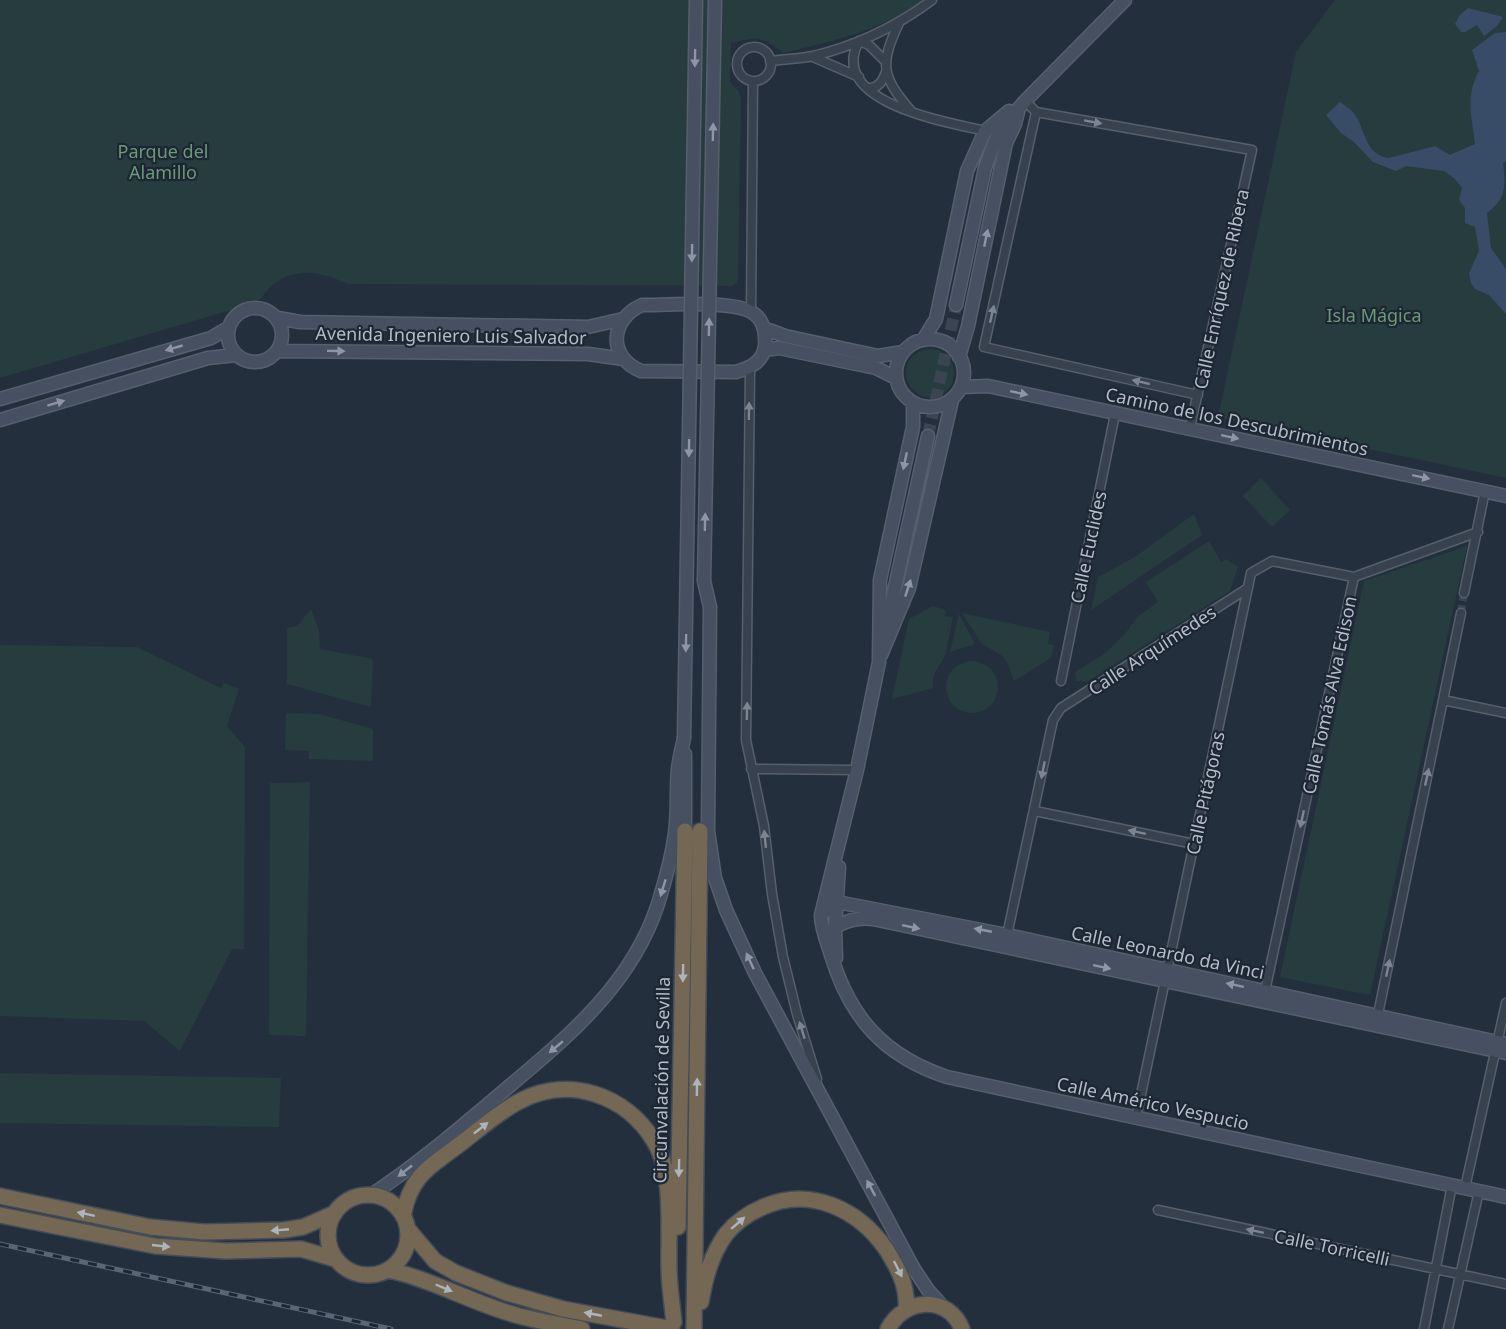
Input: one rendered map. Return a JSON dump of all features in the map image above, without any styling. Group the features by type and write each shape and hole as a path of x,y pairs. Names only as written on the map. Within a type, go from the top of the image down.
{"highway":[{"name":"Circunvalación de Sevilla","path":"673,1271 692,831"},
{"name":"Circunvalación de Sevilla","path":"692,831 701,1271"},
{"path":"371,1195 348,1199 335,1213 329,1224 328,1236 330,1248 344,1268 354,1274 366,1276 378,1275 388,1270 398,1263 405,1252 408,1241 405,1222 407,1196 417,1179 509,1107 543,1091 567,1089 590,1092 613,1101 634,1115 659,1149 667,1192 673,1271 673,1326 563,1309 507,1293 456,1273 435,1261 405,1222 395,1205 384,1198 371,1195"},
{"path":"0,1196 150,1227 204,1232 284,1230 303,1227 335,1213"},
{"path":"695,1329 701,1271 728,1232 750,1214 768,1205 788,1200 821,1201 844,1209 873,1231 894,1261 902,1278 906,1293 906,1309"},
{"path":"0,1215 155,1246 226,1251 301,1249 336,1259"},
{"path":"388,1270 414,1276 518,1316 582,1329"},
{"path":"887,1326 906,1309 919,1304 932,1304 945,1309 954,1316 962,1329"}],"street":[{"path":"696,0 684,738 692,831 715,878 726,910 755,974 914,1269 945,1309"},
{"path":"371,1195 466,1123 564,1041 600,1005 636,953 657,907 668,869 692,831 710,607 704,580 715,0"},
{"path":"770,61 812,56 860,41 900,21 932,0"},
{"path":"956,305 985,168 996,138 1022,105 1125,0"},
{"path":"900,21 889,45 885,61 886,72 895,92 913,113"},
{"path":"860,41 869,45 885,61"},
{"path":"860,41 855,52 855,72 878,97 892,106 913,113 985,131"},
{"path":"749,48 760,49 770,61 771,66 767,75 753,81 744,78 739,70 738,60 749,48"},
{"path":"812,56 859,77"},
{"path":"868,88 880,84 886,72"},
{"path":"753,81 751,311 757,316 766,336 764,350 758,362 750,368 746,740 764,826 772,894 783,957 797,1014 825,1106"},
{"path":"1022,105 1036,112 984,347 1198,395"},
{"path":"923,340 936,319 967,171 985,131 1006,112 1022,105"},
{"path":"959,357 968,326 1006,143 1022,105"},
{"name":"Calle Enríquez de Ribera","path":"1036,112 1252,150 1190,428"},
{"name":"Avenida Ingeniero Luis Salvador","path":"278,318 300,322 588,327 622,319 632,309 642,305 734,306 751,311"},
{"path":"254,307 263,308 278,318 283,335 278,351 270,358 261,362 244,360 230,347 228,328 238,313 254,307"},
{"path":"622,319 616,339 624,359"},
{"path":"0,399 211,338 228,328"},
{"path":"764,328 785,336 878,356 903,352"},
{"path":"934,339 944,342 959,357 964,377 961,387 952,400 940,406 926,408 913,404 899,388 896,378 897,364 903,352 915,342 934,339"},
{"path":"764,350 779,348 871,367 896,378"},
{"name":"Avenida Ingeniero Luis Salvador","path":"278,351 588,354 624,359 633,368 649,371 736,372 750,368"},
{"path":"0,420 208,358 236,355"},
{"name":"Camino de los Descubrimientos","path":"961,387 988,386 1506,496"},
{"name":"Calle Américo Vespucio","path":"952,400 909,588 879,662 841,839 828,919 836,973 856,1013 879,1039 904,1059 947,1077 1506,1197"},
{"name":"Calle Américo Vespucio","path":"879,662 880,580 913,427 913,404"},
{"name":"Calle Euclides","path":"1061,681 1116,414"},
{"path":"879,662 928,436"},
{"path":"1464,593 1485,491"},
{"name":"Calle Tomás Alva Edison","path":"1264,996 1354,577 1478,532"},
{"name":"Calle Pitágoras","path":"1136,1118 1251,573 1272,561 1354,577"},
{"name":"Calle Arquímedes","path":"1035,811 1053,720 1061,708 1248,588"},
{"path":"1377,1021 1461,614"},
{"path":"1443,700 1506,713"},
{"path":"751,769 856,770"},
{"path":"1006,941 1035,811 1194,844"},
{"name":"Calle Américo Vespucio","path":"828,919 837,902 841,839"},
{"name":"Calle Leonardo da Vinci","path":"837,902 1501,1048"},
{"name":"Calle Leonardo da Vinci","path":"828,919 873,919 1006,941"},
{"path":"1465,1188 1501,1048 1506,1003"},
{"path":"1424,1329 1452,1185"},
{"path":"1448,1329 1479,1191"},
{"name":"Calle Torricelli","path":"1158,1210 1506,1284"}],"green space":[{"name":"Parque del Alamillo","path":"0,0 923,0 891,19 856,34 783,53 759,39 731,43 730,82 739,92 741,99 738,278 737,283 732,286 348,284 313,273 296,274 275,283 258,302 0,378"},
{"name":"Isla Mágica","path":"1335,0 1506,0 1506,478 1218,417 1296,52"},
{"path":"925,349 935,349 947,356 954,368 954,378 947,390 935,397 925,397 910,386 906,378 906,368 917,353"},
{"path":"1261,478 1290,510 1272,527 1243,496"},
{"path":"1194,514 1202,535 1091,610 1098,577 1135,557"},
{"path":"1209,541 1221,562 1226,559 1238,567 1230,591 1087,682 1076,681 1075,672 1104,654 1125,634 1137,617 1158,602 1146,582"},
{"path":"1467,546 1370,995 1280,977 1364,581"},
{"path":"933,606 946,610 945,616 953,617 946,652 934,676 933,688 892,699 909,619"},
{"path":"311,609 319,631 320,649 373,659 371,707 287,684 287,628 297,626"},
{"path":"962,613 1050,632 1048,644 1054,645 1051,658 1014,681 1007,662 1001,655 982,644"},
{"path":"959,614 975,644 950,652"},
{"path":"0,645 137,647 221,688 224,683 239,689 227,726 245,747 244,949 232,949 180,1051 144,1021 0,1016"},
{"path":"972,661 982,663 990,669 996,677 998,687 996,697 990,705 982,711 972,713 962,711 954,705 948,697 946,687 948,677 954,669 962,663"},
{"path":"286,713 319,714 373,729 373,761 309,759 308,751 285,750"},
{"path":"310,782 306,1036 269,1035 270,783"},
{"path":"0,1073 281,1078 279,1127 0,1123"}],"water":[{"path":"1468,8 1503,17 1497,26 1484,36 1477,25 1461,32 1455,24 1459,16"},
{"path":"1506,32 1504,185 1498,203 1487,213 1491,248 1506,269 1506,314 1489,295 1475,289 1471,283 1469,273 1479,251 1475,227 1465,223 1465,208 1459,200 1462,188 1454,178 1444,171 1406,166 1396,171 1373,162 1354,142 1341,133 1326,115 1340,102 1357,117 1374,152 1389,158 1435,146 1450,155 1475,144 1471,98 1479,71 1472,50 1495,33"}],"tunnel":[{"path":"928,436 956,305"},
{"path":"1461,613 1464,593"}],"railway":[{"path":"0,1244 391,1329"}]}
